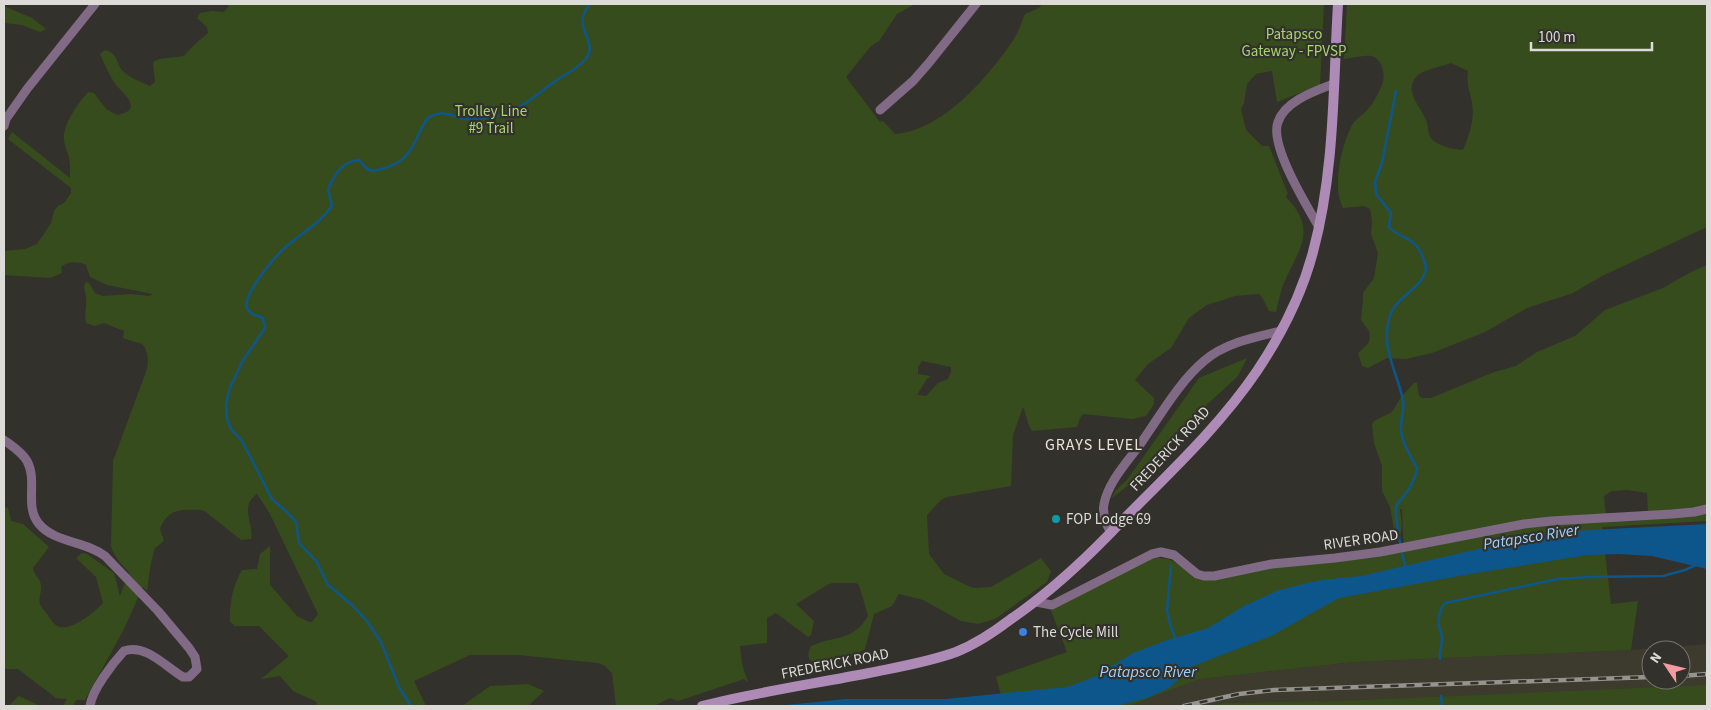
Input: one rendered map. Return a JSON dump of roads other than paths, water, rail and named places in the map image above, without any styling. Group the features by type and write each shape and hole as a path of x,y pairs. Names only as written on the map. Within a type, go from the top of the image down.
{"main road":[{"name":"FREDERICK ROAD","path":"702,706 892,669 940,657 976,642 1036,602 1083,561 1197,444 1230,407 1258,370 1294,305 1313,254 1329,168 1338,4"}],"street":[{"path":"4,126 11,111 27,89 95,4"},
{"path":"880,110 928,64 976,4"},
{"path":"1319,227 1299,194 1277,141 1276,130 1278,121 1288,107 1313,92 1333,84"},
{"path":"1111,533 1103,513 1110,488 1170,401 1192,373 1205,360 1234,344 1281,330"},
{"path":"4,440 27,461 31,476 31,508 41,526 49,533 101,552 146,599 195,657 197,669 189,677 183,677 143,651 135,648 124,651 98,686 90,706"},
{"name":"RIVER ROAD","path":"1036,602 1052,605 1136,560 1161,552 1174,555 1197,574 1214,576 1272,564 1380,552 1524,524 1672,514 1694,512 1707,508"}],"water":[{"name":"Patapsco River","path":"1707,524 1707,569 1652,556 1587,555 1339,598 1271,636 1193,666 1169,688 1147,698 1116,706 776,706 846,699 946,699 1067,687 1094,677 1133,653 1208,628 1244,606 1279,590 1321,580 1361,576 1535,536 1590,530"}],"waterway":[{"path":"411,706 399,687 381,642 367,621 352,605 328,585 317,562 299,543 296,522 272,499 242,441 231,429 227,419 226,405 229,390 242,362 265,328 263,318 250,312 247,308 247,302 255,284 276,257 288,245 317,223 332,206 328,189 343,166 359,160 367,169 373,171 395,164 409,152 425,122 433,115 446,114 465,119 488,118 516,109 530,100 585,60 590,47 583,27 583,20 584,12 590,4"},
{"path":"1396,91 1382,163 1375,181 1376,194 1391,213 1389,227 1415,244 1426,266 1422,279 1395,305 1388,323 1387,345 1403,400 1402,435 1417,468 1409,489 1396,506 1400,543"},
{"path":"1402,553 1406,569"},
{"path":"1440,659 1442,635 1439,620 1445,603 1558,579 1663,576 1698,564"},
{"path":"1171,566 1167,610 1176,641"},
{"path":"1441,696 1442,706"}],"railway":[{"path":"1691,675 1707,674"},
{"path":"1184,706 1239,694 1274,690 1641,677"}],"place":[{"name":"FOP Lodge 69","path":"1056,519"},
{"name":"The Cycle Mill","path":"1023,632"}],"district":[{"name":"GRAYS LEVEL","path":"1094,445"}],"park label":[{"name":"Patapsco Gateway - FPVSP","path":"1294,42"},
{"name":"Trolley Line #9 Trail","path":"491,120"}]}
